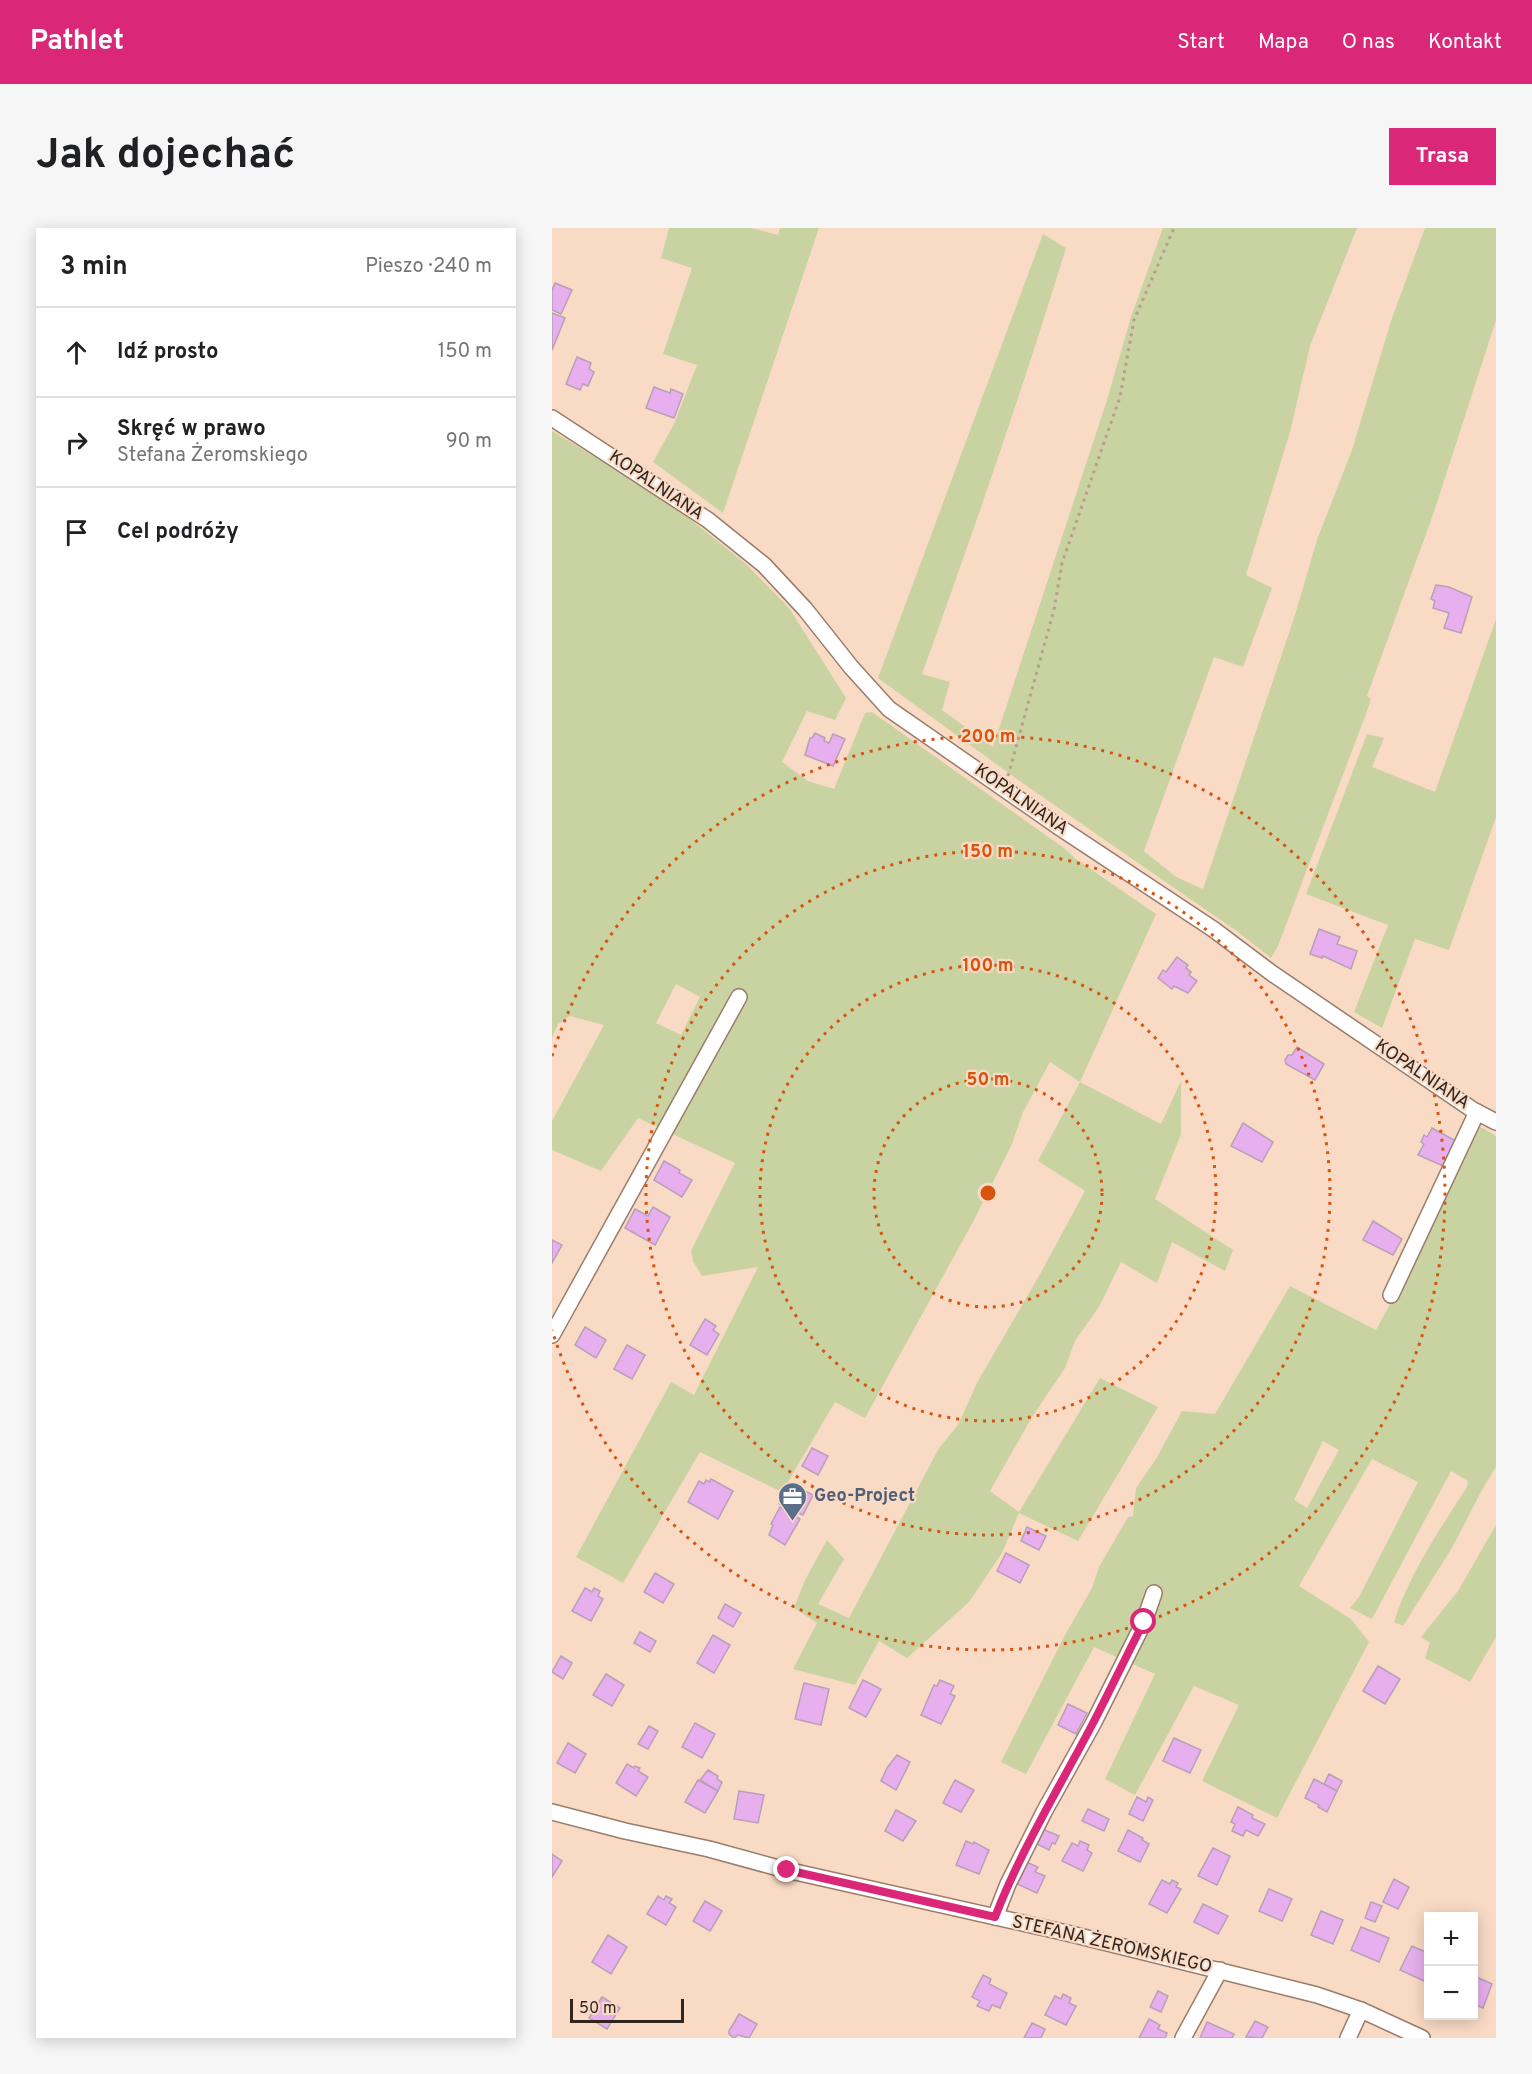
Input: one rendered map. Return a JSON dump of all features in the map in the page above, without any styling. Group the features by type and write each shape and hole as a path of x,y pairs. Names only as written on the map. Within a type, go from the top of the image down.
{"street":[{"name":"KOPALNIANA","path":"552,418 708,520 755,558 805,609 851,668 889,709 1213,929 1273,974 1477,1112 1496,1122"},
{"path":"552,1335 739,997"},
{"path":"1391,1295 1477,1112"},
{"path":"995,1917 1013,1873 1094,1722 1144,1622 1154,1593"},
{"name":"STEFANA ŻEROMSKIEGO","path":"552,1812 625,1831 710,1849 782,1869 995,1917 1317,1995 1361,2010 1422,2038"},
{"path":"1183,2038 1220,1971"},
{"path":"1348,2038 1361,2010"}],"path":[{"path":"1005,789 1054,610 1062,563 1120,397 1134,320 1174,228"}],"green space":[{"path":"669,228 751,228 778,235 780,228 819,228 723,513 653,462 674,424 697,365 663,354 692,268 661,258"},
{"path":"1163,228 1357,228 1310,346 1290,432 1246,575 1272,588 1243,667 1214,657 1144,851 1176,877 1203,889 1295,615 1317,540 1352,450 1391,321 1425,228 1496,228 1496,320 1434,512 1367,696 1371,699 1366,714 1278,946 1271,958 1238,932 1014,777 878,678 1043,234 1066,248 997,462 922,674 950,682 942,710 993,747 1107,400 1131,317"},
{"path":"552,431 665,499 746,564 789,608 846,698 835,720 807,711 782,762 808,781 834,789 865,713 872,712 1156,914 1080,1082 1050,1062 1023,1112 1012,1144 974,1220 865,1418 835,1402 782,1492 700,1452 623,1583 576,1557 671,1382 694,1395 758,1267 702,1276 693,1261 691,1251 735,1163 638,1118 601,1171 552,1150 552,1121 604,1025 570,1016 558,1024 552,1038","holes":["676,984 700,997 681,1035 656,1023"]},
{"path":"1496,619 1496,817 1449,950 1415,939 1382,1028 1354,1012 1388,925 1306,894 1367,734 1384,738 1372,767 1435,792"},
{"path":"1181,1081 1181,1134 1155,1199 1233,1250 1225,1271 1172,1242 1157,1283 1121,1262 1100,1305 1075,1341 1065,1368 1032,1417 990,1491 1019,1512 1100,1378 1158,1407 1078,1541 1019,1513 1002,1553 969,1602 907,1658 879,1641 855,1685 793,1669 817,1623 794,1608 805,1580 827,1540 844,1559 818,1604 849,1618 939,1448 958,1425 978,1381 1085,1191 1038,1161 1080,1082 1161,1124"},
{"path":"1479,1126 1496,1136 1496,1467 1453,1546 1403,1626 1394,1622 1400,1604 1426,1552 1467,1487 1468,1481 1451,1471 1372,1619 1350,1608 1359,1597 1418,1482 1372,1459 1299,1586 1351,1619 1369,1642 1277,1818 1202,1781 1239,1705 1194,1686 1135,1795 1105,1779 1155,1674 1094,1647 1026,1774 1001,1762 1065,1635 1092,1588 1099,1567 1128,1517 1133,1516 1136,1488 1156,1459 1182,1411 1215,1414 1290,1286 1376,1330 1412,1264","holes":["1323,1441 1339,1450 1307,1508 1294,1500"]},
{"path":"1496,1525 1496,1637 1470,1682 1425,1658 1430,1643 1421,1637 1458,1591"}],"building":[{"path":"555,283 572,290 561,314 552,310 552,290"},
{"path":"552,313 565,318 552,350"},
{"path":"577,357 591,363 589,369 594,372 588,386 583,384 580,390 566,384"},
{"path":"654,387 670,393 671,389 683,394 674,418 646,408"},
{"path":"1436,585 1449,587 1472,597 1461,633 1444,628 1449,613 1433,608 1435,601 1431,599"},
{"path":"815,733 829,743 833,734 845,739 833,766 805,755 810,738"},
{"path":"1319,929 1340,937 1337,944 1357,951 1351,969 1323,956 1322,958 1310,954"},
{"path":"1177,957 1188,965 1186,968 1191,972 1189,975 1197,981 1188,993 1174,986 1172,989 1158,978 1163,970 1166,972"},
{"path":"1297,1047 1324,1064 1315,1080 1286,1064 1285,1060 1288,1055 1292,1055"},
{"path":"1243,1123 1273,1142 1262,1162 1231,1146"},
{"path":"1432,1128 1456,1141 1443,1166 1418,1155 1424,1144 1421,1142 1424,1135 1427,1137"},
{"path":"664,1161 692,1180 682,1197 654,1180"},
{"path":"653,1207 670,1217 655,1245 625,1228 635,1209 648,1216"},
{"path":"1373,1221 1402,1239 1393,1255 1363,1240"},
{"path":"552,1240 562,1245 552,1263"},
{"path":"705,1319 716,1326 713,1330 719,1334 707,1355 690,1345"},
{"path":"585,1327 606,1340 596,1358 575,1345"},
{"path":"627,1345 645,1355 632,1379 614,1369"},
{"path":"812,1448 828,1456 818,1475 802,1466"},
{"path":"711,1479 733,1491 718,1519 688,1502 699,1481 704,1484 706,1480 710,1482"},
{"path":"790,1483 813,1495 803,1515 779,1504"},
{"path":"780,1507 800,1519 785,1545 769,1535 773,1525 771,1524"},
{"path":"1027,1527 1046,1536 1039,1550 1021,1541"},
{"path":"1006,1553 1029,1565 1020,1583 997,1571"},
{"path":"655,1573 674,1584 663,1603 644,1592"},
{"path":"585,1588 592,1592 594,1588 600,1591 598,1596 603,1599 591,1621 572,1611"},
{"path":"725,1604 741,1613 733,1627 718,1618"},
{"path":"640,1632 656,1641 650,1652 634,1643"},
{"path":"713,1635 730,1645 714,1673 697,1663"},
{"path":"561,1656 572,1663 563,1679 552,1672"},
{"path":"1378,1666 1400,1679 1385,1704 1363,1691"},
{"path":"606,1674 624,1685 612,1706 593,1695"},
{"path":"863,1680 881,1689 866,1717 849,1708"},
{"path":"940,1680 954,1686 950,1694 955,1696 941,1724 921,1715 934,1685 937,1686"},
{"path":"804,1683 829,1689 821,1725 795,1719"},
{"path":"1068,1704 1087,1713 1076,1734 1058,1725"},
{"path":"695,1723 715,1734 702,1758 682,1747"},
{"path":"649,1726 658,1731 648,1749 638,1744"},
{"path":"1174,1738 1201,1750 1190,1773 1163,1761"},
{"path":"568,1743 586,1754 575,1773 557,1763"},
{"path":"897,1755 910,1762 896,1790 881,1781"},
{"path":"627,1764 640,1768 638,1771 648,1777 636,1796 616,1783"},
{"path":"708,1770 718,1776 717,1779 722,1782 718,1791 700,1780"},
{"path":"1329,1774 1342,1781 1337,1791 1324,1784"},
{"path":"1314,1779 1337,1791 1327,1812 1305,1798"},
{"path":"698,1780 718,1791 705,1813 685,1802"},
{"path":"955,1780 974,1790 961,1812 943,1803"},
{"path":"739,1791 764,1795 758,1823 734,1819"},
{"path":"1137,1797 1146,1802 1148,1797 1153,1800 1143,1821 1129,1814"},
{"path":"1238,1807 1253,1815 1252,1818 1265,1824 1258,1836 1246,1830 1243,1836 1232,1831 1235,1824 1231,1822"},
{"path":"1088,1809 1109,1819 1104,1831 1082,1821"},
{"path":"896,1810 916,1821 903,1841 885,1831"},
{"path":"1042,1829 1059,1836 1049,1850 1035,1843"},
{"path":"1128,1830 1149,1844 1140,1862 1118,1851"},
{"path":"966,1841 973,1844 974,1842 989,1850 979,1874 956,1865"},
{"path":"1080,1841 1089,1845 1087,1850 1092,1853 1083,1871 1062,1861 1072,1843 1078,1846"},
{"path":"1213,1848 1230,1856 1217,1885 1198,1876"},
{"path":"552,1854 562,1861 552,1877"},
{"path":"1024,1861 1038,1867 1035,1872 1045,1876 1037,1893 1017,1884 1023,1872 1020,1871"},
{"path":"1394,1879 1409,1887 1398,1909 1383,1902"},
{"path":"1162,1880 1170,1884 1172,1880 1178,1883 1176,1887 1181,1889 1167,1913 1149,1904"},
{"path":"1269,1889 1292,1899 1282,1921 1259,1911"},
{"path":"658,1896 664,1900 666,1896 672,1899 669,1903 676,1907 666,1925 647,1914"},
{"path":"705,1901 722,1911 710,1931 693,1921"},
{"path":"1371,1902 1382,1906 1375,1922 1365,1918"},
{"path":"1203,1904 1228,1916 1218,1934 1194,1922"},
{"path":"1321,1911 1343,1920 1333,1944 1311,1935"},
{"path":"1361,1927 1389,1938 1379,1962 1351,1950"},
{"path":"608,1935 627,1947 611,1974 592,1962"},
{"path":"1412,1946 1424,1951 1424,1981 1400,1970"},
{"path":"983,1975 991,1979 989,1984 1007,1993 1000,2008 992,2005 989,2011 977,2006 980,2001 972,1997"},
{"path":"1478,1978 1492,1984 1483,2008 1478,2006"},
{"path":"1158,1991 1168,1996 1161,2012 1150,2007"},
{"path":"1063,1994 1071,1998 1069,2003 1076,2006 1066,2025 1045,2015 1055,1996 1061,1999"},
{"path":"602,1997 620,2008 607,2029 589,2018"},
{"path":"739,2014 757,2024 749,2038 738,2035 734,2038 729,2034"},
{"path":"1149,2019 1160,2025 1158,2029 1167,2033 1165,2038 1139,2038"},
{"path":"1255,2021 1268,2027 1262,2038 1246,2037"},
{"path":"1207,2022 1234,2034 1232,2038 1200,2038"},
{"path":"1032,2023 1045,2029 1041,2038 1024,2038"}],"place":[{"name":"Geo-Project","path":"793,1522"}],"route":[{"path":"787,1870 995,1917 1008,1884 1044,1812 1094,1722 1144,1622"}]}
